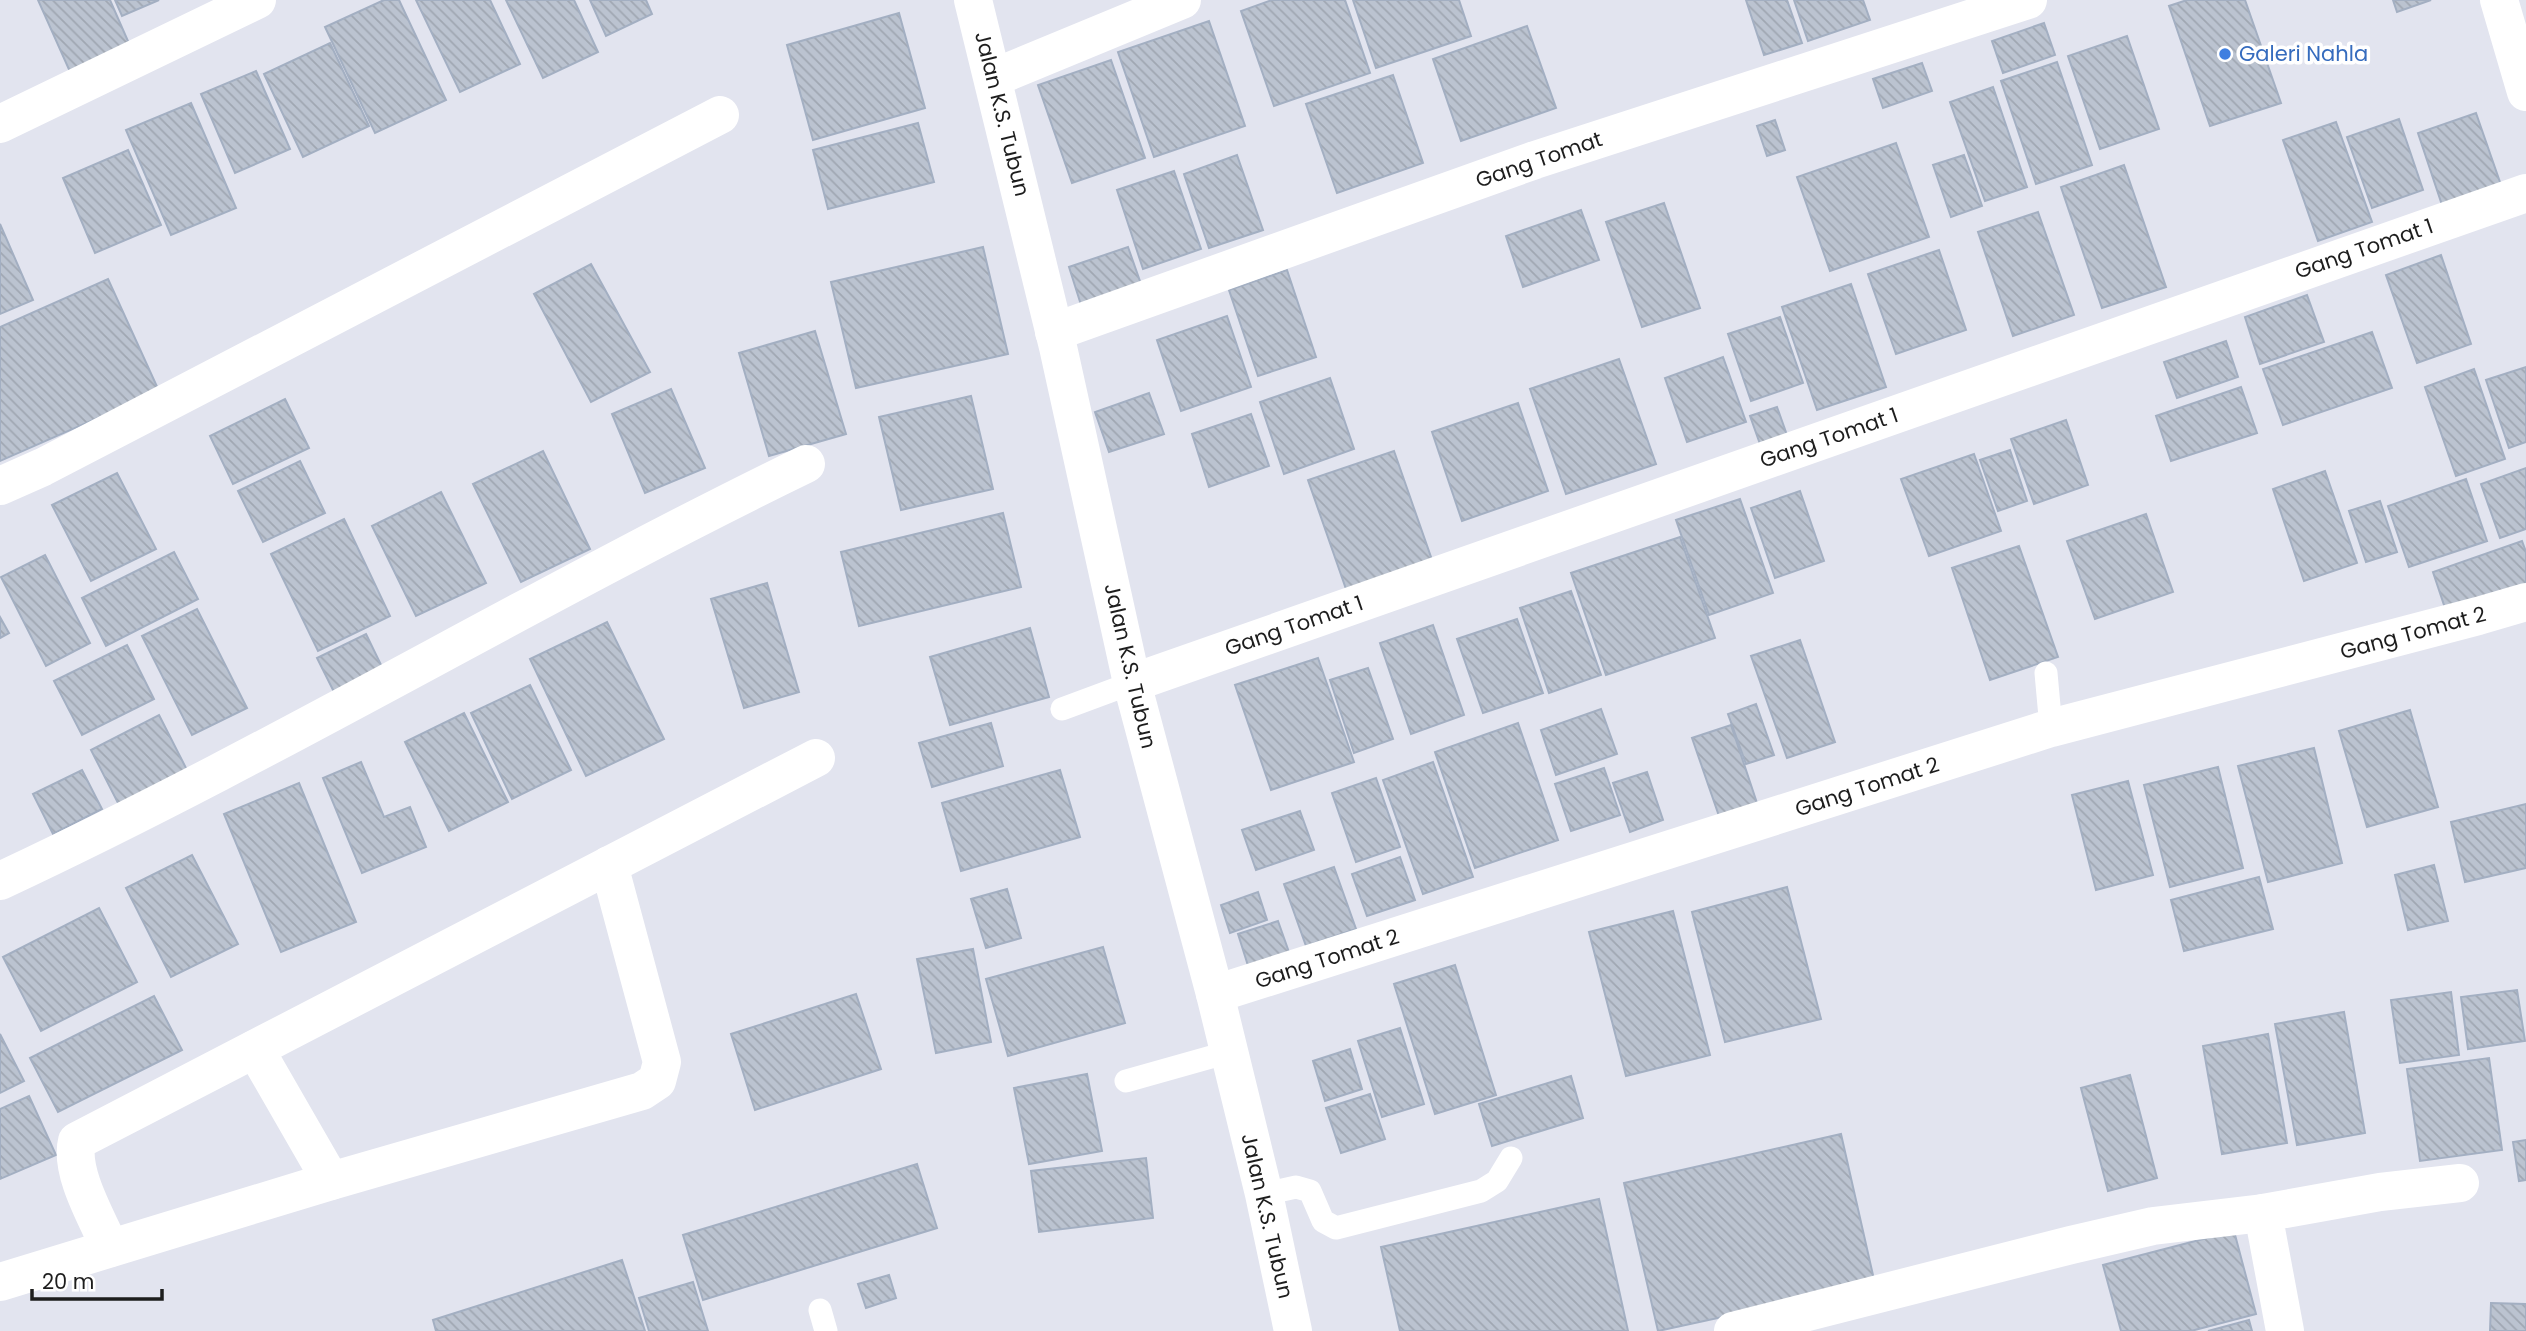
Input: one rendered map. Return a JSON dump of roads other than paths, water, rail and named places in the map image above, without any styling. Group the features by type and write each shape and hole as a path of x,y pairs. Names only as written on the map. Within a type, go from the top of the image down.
{"street":[{"path":"0,124 257,0"},
{"name":"Jalan K.S. Tubun","path":"973,0 1054,332 1132,683 1215,994 1264,1194 1293,1331"},
{"path":"993,78 1182,0"},
{"name":"Gang Tomat","path":"1054,332 1535,160 2028,0"},
{"path":"2499,0 2526,92"},
{"path":"0,486 43,467 720,116"},
{"name":"Gang Tomat 1","path":"1132,683 2526,193"},
{"path":"0,880 68,849 278,740 687,521 806,464"},
{"name":"Gang Tomat 2","path":"1215,994 2051,728 2526,602"},
{"path":"110,1248 77,1169 74,1153 77,1141 816,758"},
{"path":"0,1282 331,1181 642,1091 657,1082 662,1062 609,865"},
{"path":"256,1049 331,1181"},
{"path":"1733,1331 2153,1226 2263,1213 2380,1192 2460,1184"},
{"path":"2263,1213 2286,1331"}],"lane":[{"path":"2046,673 2051,728"},
{"path":"1062,709 1132,683"},
{"path":"1126,1082 1229,1052"},
{"path":"1264,1194 1296,1187 1310,1191 1323,1221 1336,1228 1481,1191 1497,1181 1511,1158"}],"place":[{"name":"Galeri Nahla","path":"2225,54"}]}
